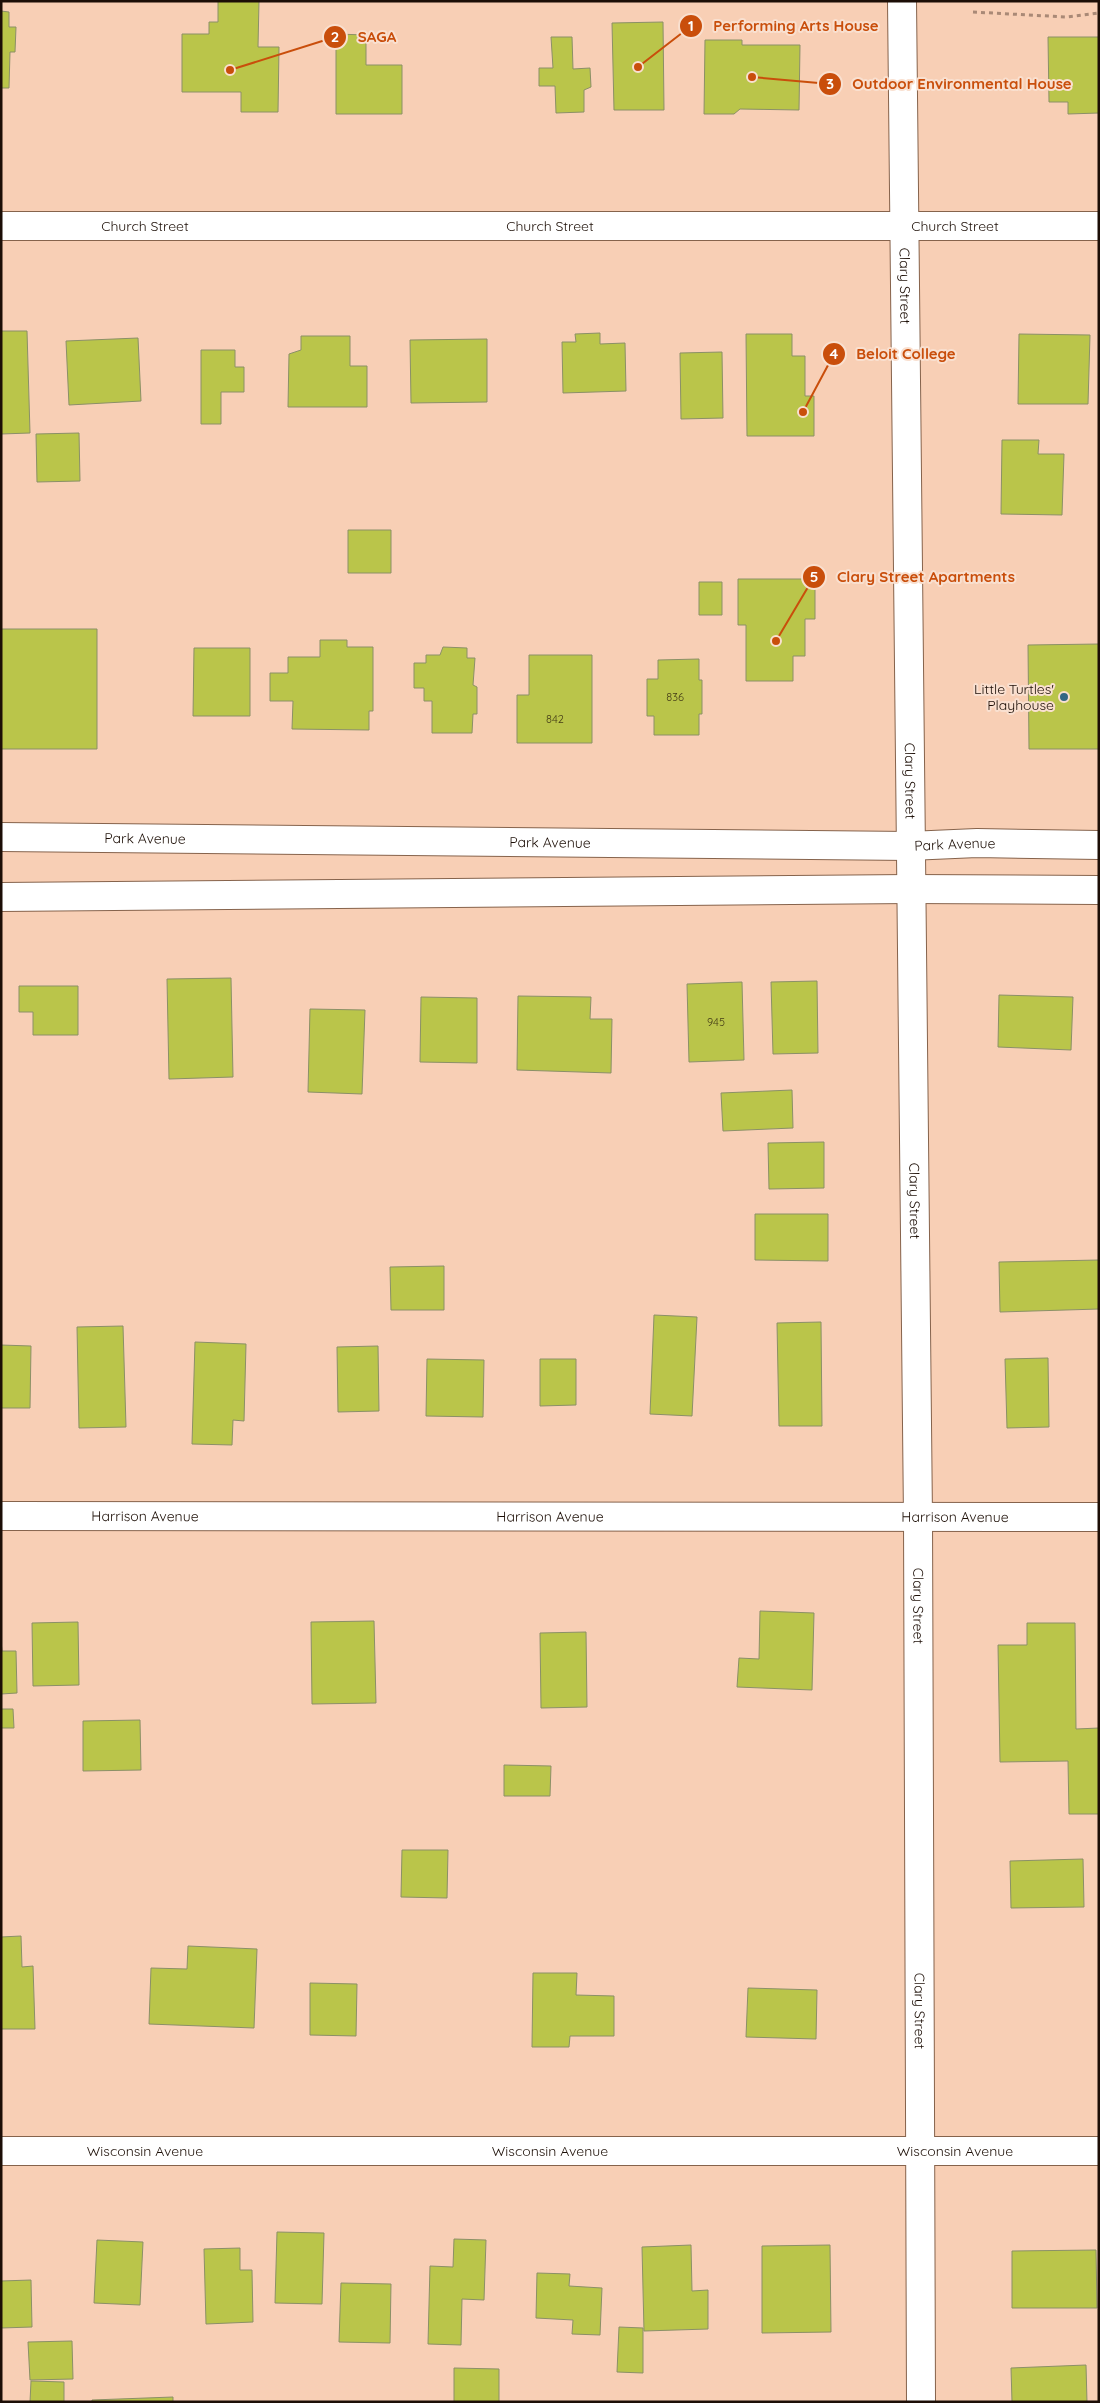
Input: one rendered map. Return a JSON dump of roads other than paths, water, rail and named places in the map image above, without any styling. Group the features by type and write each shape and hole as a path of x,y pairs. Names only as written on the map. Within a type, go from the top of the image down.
{"street":[{"name":"Clary Street","path":"902,1 909,846 918,1518 921,2402"},
{"name":"Church Street","path":"1,226 1099,226"},
{"name":"Park Avenue","path":"1,837 909,846 977,843 1099,845"},
{"path":"1,897 910,889 1099,890"},
{"name":"Harrison Avenue","path":"1,1516 1099,1517"},
{"name":"Wisconsin Avenue","path":"1,2151 1099,2151"}],"place":[{"name":"Performing Arts House","path":"638,67"},
{"name":"SAGA","path":"230,70"},
{"name":"Outdoor Environmental House","path":"752,77"},
{"name":"Beloit College","path":"803,412"},
{"name":"Clary Street Apartments","path":"776,641"},
{"name":"Little Turtles' Playhouse","path":"1064,697"}]}
